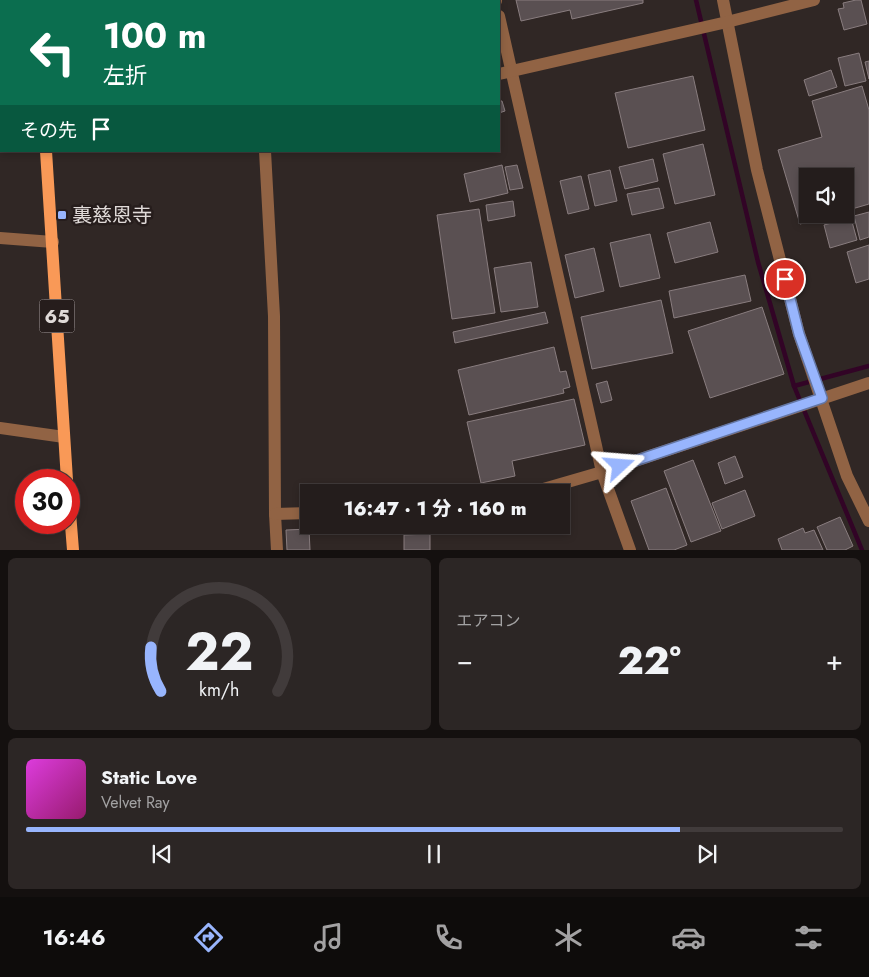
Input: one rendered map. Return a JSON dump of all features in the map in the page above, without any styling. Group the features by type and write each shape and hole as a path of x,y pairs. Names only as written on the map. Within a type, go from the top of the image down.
{"main road":[{"name":"65","path":"46,152 66,469"},
{"path":"72,534 73,550"}],"street":[{"path":"723,0 757,170 799,334 847,476 869,521"},
{"path":"505,74 814,0"},
{"path":"500,26 505,74 602,472 630,550"},
{"path":"265,152 274,316 275,514 277,550"},
{"path":"0,238 52,242"},
{"path":"561,484 869,383"},
{"path":"0,428 64,437"},
{"path":"275,514 300,513"}],"building":[{"path":"516,0 643,0 643,3 572,19 570,10 521,21"},
{"path":"861,0 867,24 844,30 838,9 844,8 843,3"},
{"path":"859,53 866,81 845,86 838,58"},
{"path":"869,61 869,79 865,62"},
{"path":"831,70 837,87 809,96 804,80"},
{"path":"693,76 705,130 628,148 615,93"},
{"path":"862,86 869,110 869,204 854,208 854,168 799,168 799,221 778,150 822,137 812,101"},
{"path":"500,101 502,101 505,111 500,113"},
{"path":"703,144 715,195 675,204 663,154"},
{"path":"653,159 658,181 625,189 619,167"},
{"path":"502,165 508,193 470,202 464,174"},
{"path":"517,165 523,188 510,190 505,167"},
{"path":"610,170 617,201 595,206 588,175"},
{"path":"581,176 589,209 568,214 560,181"},
{"path":"659,188 664,208 632,215 627,194"},
{"path":"513,201 515,216 488,221 486,205"},
{"path":"479,209 495,313 452,319 437,215"},
{"path":"869,212 869,237 860,240 854,216"},
{"path":"710,222 718,252 675,263 667,233"},
{"path":"852,223 857,240 830,248 824,225"},
{"path":"650,234 660,278 620,287 610,243"},
{"path":"869,245 869,279 856,283 847,252"},
{"path":"594,248 604,291 575,298 565,255"},
{"path":"531,262 538,307 501,312 494,268"},
{"path":"745,275 751,301 674,318 669,291"},
{"path":"661,300 673,353 592,369 581,317"},
{"path":"762,307 784,374 710,398 688,331"},
{"path":"545,312 548,323 455,343 453,332"},
{"path":"554,347 560,372 566,371 570,387 563,389 564,393 469,415 458,370"},
{"path":"607,381 612,400 601,403 596,384"},
{"path":"574,399 585,445 512,461 515,476 481,483 467,422"},
{"path":"735,456 743,477 725,484 718,463"},
{"path":"693,460 721,531 691,542 664,471"},
{"path":"666,488 687,545 674,550 649,550 631,501"},
{"path":"745,490 755,516 722,529 712,503"},
{"path":"840,517 853,546 845,550 827,550 817,527"},
{"path":"803,528 805,533 814,530 823,550 782,550 778,539"},
{"path":"300,529 300,534 309,534 310,550 287,550 286,530"},
{"path":"430,534 430,550 404,550 404,535"}],"waterway":[{"path":"696,0 758,262 794,386 862,550"},
{"path":"794,386 869,366"}],"place":[{"name":"裏慈恩寺","path":"62,215"}],"route":[{"path":"620,466 822,398 799,334 785,279"}]}
